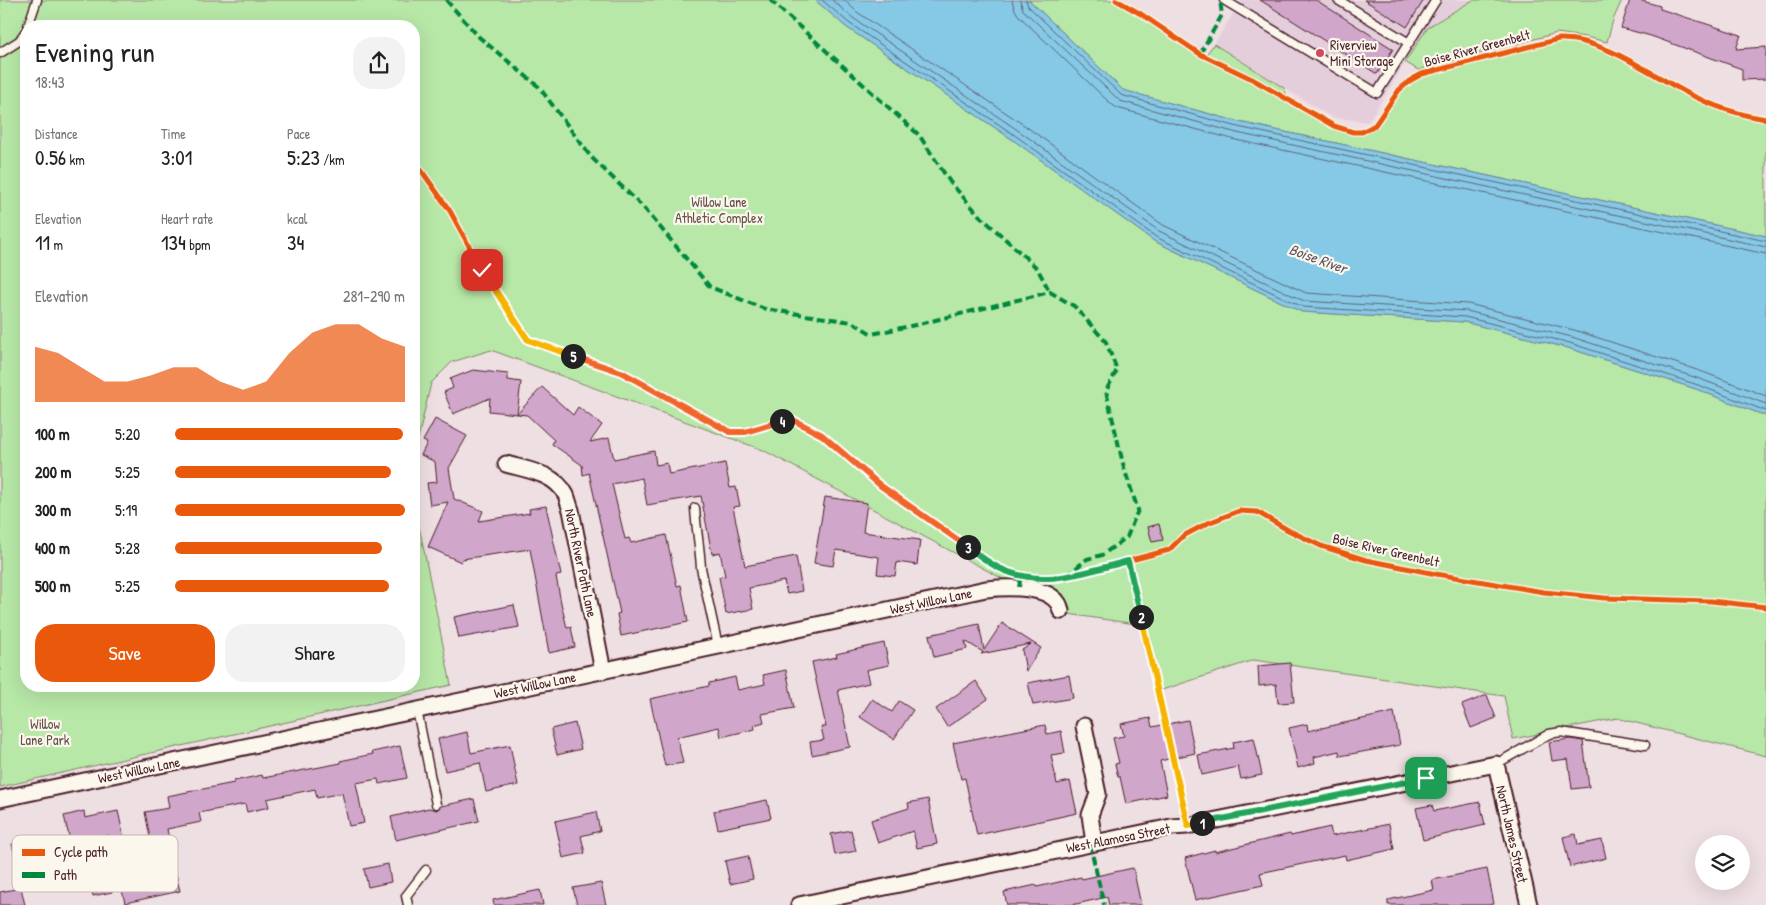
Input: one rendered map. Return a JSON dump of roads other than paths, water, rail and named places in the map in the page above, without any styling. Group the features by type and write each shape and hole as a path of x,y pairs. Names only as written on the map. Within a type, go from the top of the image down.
{"street":[{"name":"North River Path Lane","path":"506,464 545,476 557,482 566,494 604,671"},
{"name":"West Willow Lane","path":"0,799 986,589 1005,587 1027,588 1054,597 1060,604 1061,611"},
{"path":"1084,726 1098,794 1090,815 1094,843"},
{"name":"West Alamosa Street","path":"799,905 1094,843 1496,764"},
{"name":"North James Street","path":"1496,764 1529,905"}],"lane":[{"path":"30,20 37,0"},
{"path":"1224,0 1377,93 1436,0"},
{"path":"1338,0 1409,43"},
{"path":"0,53 20,40"},
{"path":"695,508 701,568 718,646"},
{"path":"417,710 436,804"},
{"path":"1496,764 1549,734 1561,732 1645,745"},
{"path":"408,905 406,896 426,870"}],"water":[{"name":"Boise River","path":"815,0 1029,0 1123,90 1239,122 1766,236 1766,416 1696,389 1568,348 1464,322 1302,312 1154,241 1013,140 846,27"}],"place":[{"name":"Riverview Mini Storage","path":"1320,53"}],"park label":[{"name":"Willow Lane Athletic Complex","path":"719,210"},
{"name":"Willow Lane Park","path":"45,732"}]}
